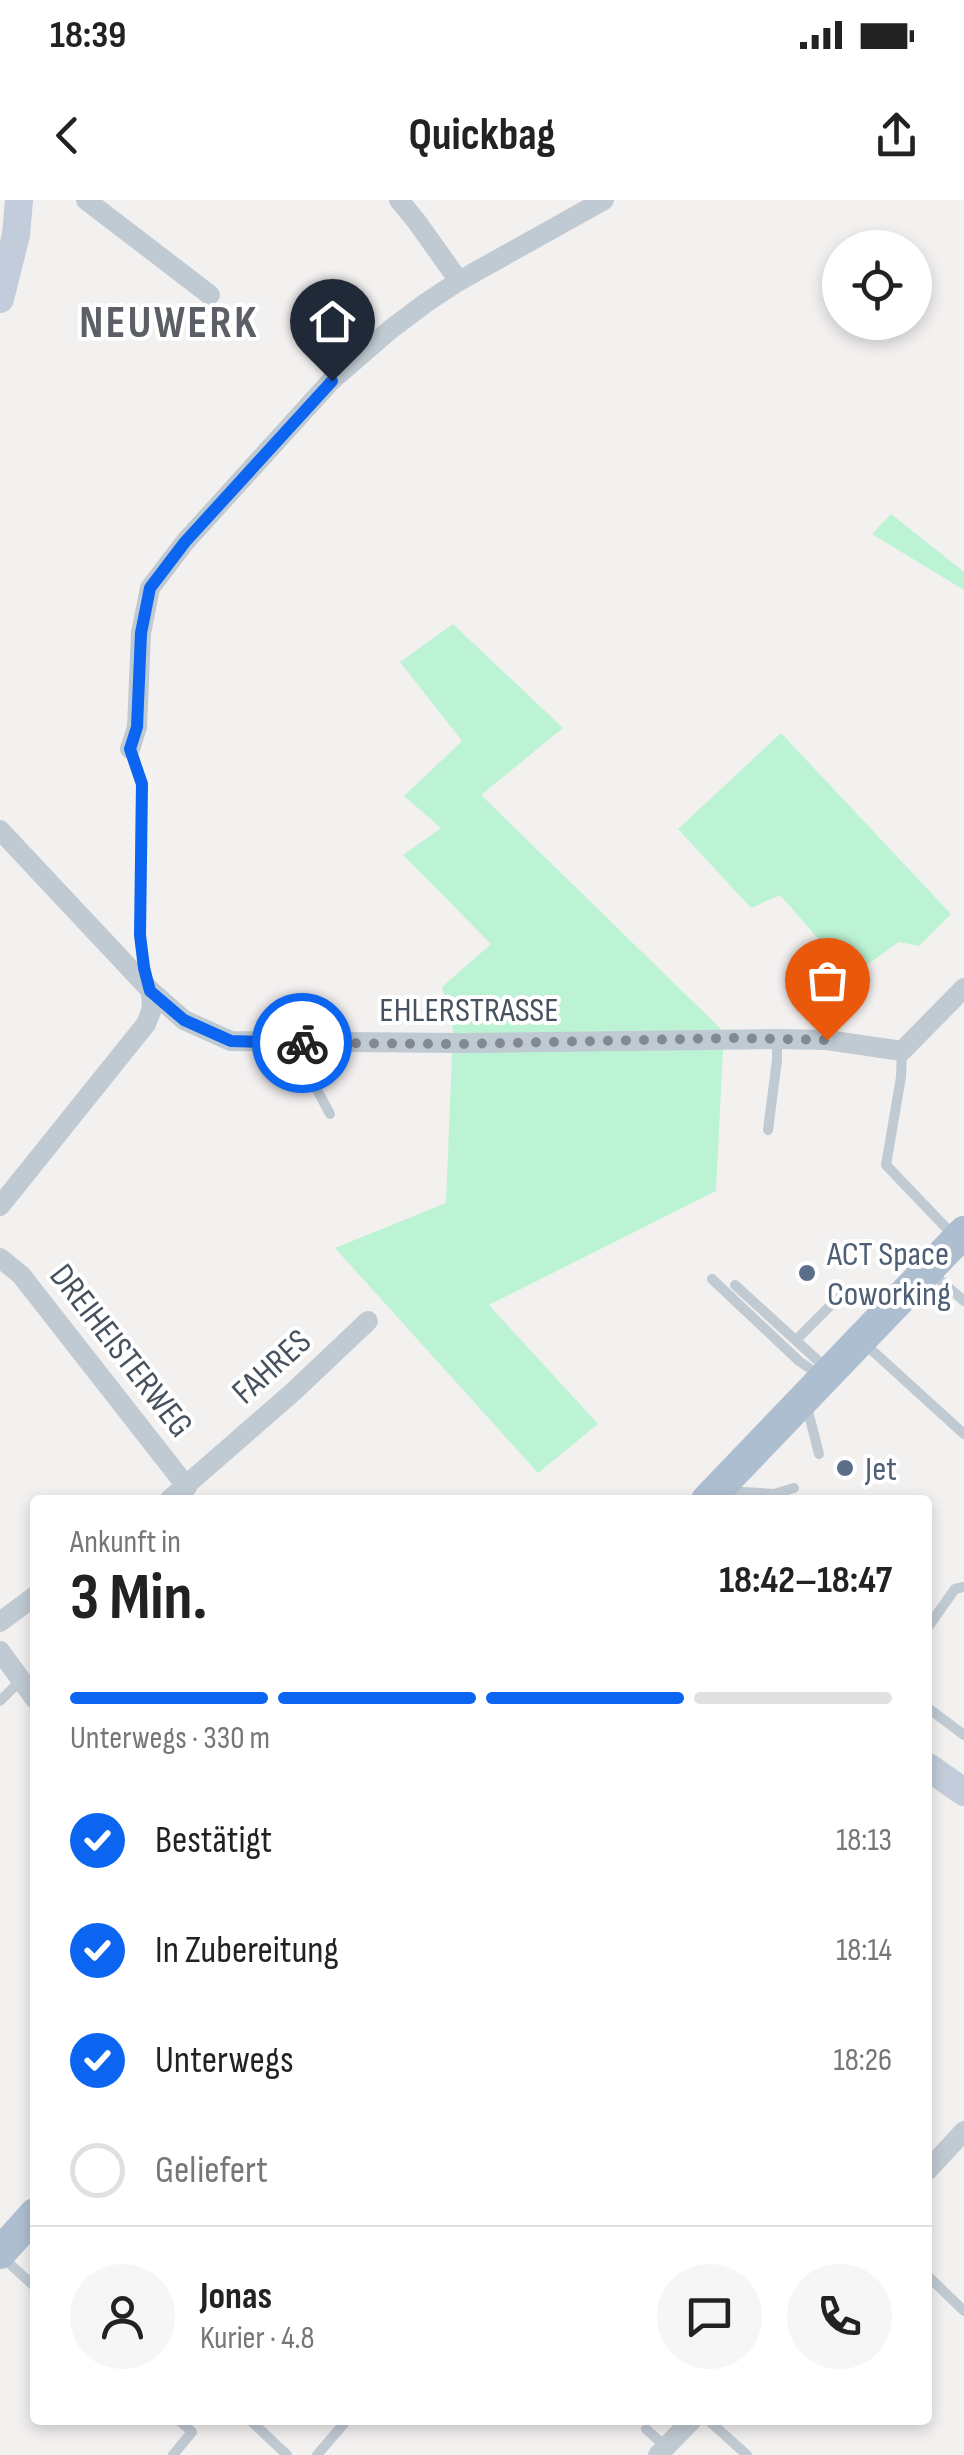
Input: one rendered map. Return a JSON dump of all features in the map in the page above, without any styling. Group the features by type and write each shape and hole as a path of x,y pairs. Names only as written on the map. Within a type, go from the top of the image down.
{"main road":[{"path":"712,1495 962,1239"},
{"path":"0,2254 30,2220"}],"street":[{"path":"0,299 20,200"},
{"path":"86,200 210,296"},
{"path":"398,200 459,281"},
{"path":"130,749 137,727 141,633 150,588 185,542 332,381 391,328 459,281 604,200"},
{"name":"EHLERSTRASSE","path":"0,830 150,991 184,1020 231,1041 462,1044 778,1039 827,1040 902,1051"},
{"path":"902,1051 964,988"},
{"path":"0,1206 146,1024 152,1009 150,991"},
{"name":"DREIHEISTERWEG","path":"0,1258 21,1275 175,1495"},
{"name":"FAHRES","path":"177,1495 368,1321"},
{"path":"0,1622 30,1600"},
{"path":"0,1651 30,1693"},
{"path":"932,1770 964,1792"},
{"path":"932,2166 964,2131"},
{"path":"662,2451 687,2425"}],"lane":[{"path":"130,749 142,784 140,935 150,991"},
{"path":"768,1130 778,1039"},
{"path":"316,1042 315,1086 330,1114"},
{"path":"902,1051 886,1164 962,1239"},
{"path":"928,1270 964,1302"},
{"path":"712,1279 820,1384"},
{"path":"735,1285 796,1340 820,1384 810,1414 819,1454"},
{"path":"796,1340 839,1297"},
{"path":"860,1340 964,1434"},
{"path":"715,1495 737,1490 774,1494 794,1488"},
{"path":"932,1621 955,1589 964,1587"},
{"path":"0,1701 21,1680"},
{"path":"932,1711 964,1735"},
{"path":"0,2254 30,2281"},
{"path":"932,2280 964,2312"},
{"path":"172,2455 192,2432 184,2425"},
{"path":"255,2425 287,2455"},
{"path":"317,2455 344,2425"},
{"path":"714,2425 748,2455"},
{"path":"646,2429 662,2451"}],"green space":[{"path":"891,514 964,572 964,590 872,534"},
{"path":"453,624 563,728 481,795 724,1032 716,1191 489,1305 598,1424 538,1473 335,1248 446,1203 453,1030 442,987 491,944 403,855 441,828 404,796 462,741 400,662"},
{"path":"781,733 951,914 919,946 899,942 851,976 780,895 751,908 678,829"}],"way so far":[{"path":"302,1043 827,1040"}],"place":[{"name":"ACT Space Coworking","path":"807,1273"},
{"name":"Jet","path":"845,1468"}],"district":[{"name":"NEUWERK","path":"169,321"}],"route":[{"path":"302,1043 231,1041 184,1020 150,991 140,935 142,784 130,749 137,727 141,633 150,588 185,542 332,381"}]}
